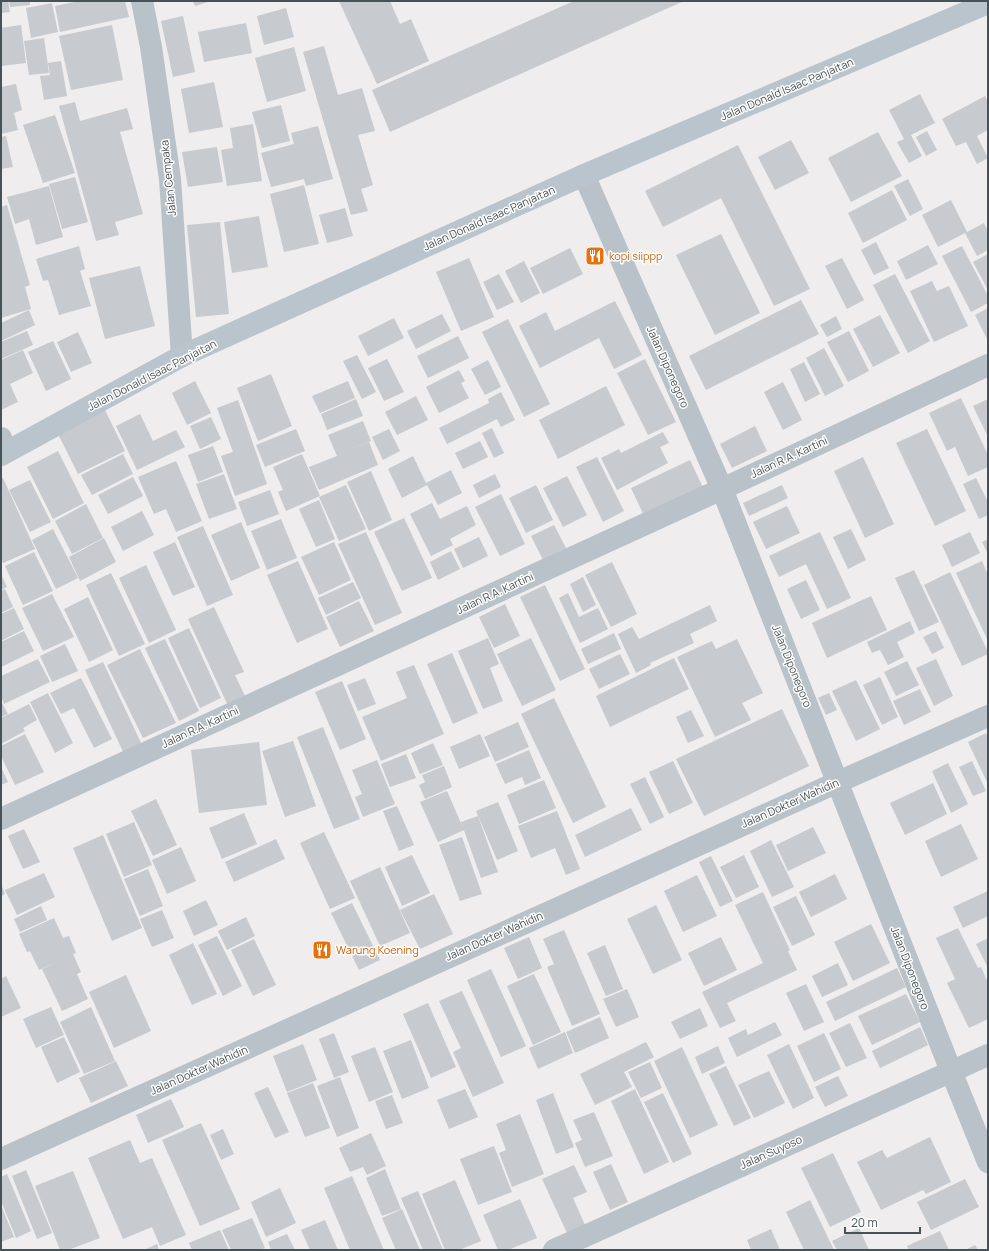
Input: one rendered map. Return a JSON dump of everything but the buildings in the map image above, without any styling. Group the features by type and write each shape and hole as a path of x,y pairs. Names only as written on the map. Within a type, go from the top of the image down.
{"main road":[{"name":"Jalan Donald Isaac Panjaitan","path":"3,448 182,356 584,175 966,7 988,3"}],"street":[{"name":"Jalan Cempaka","path":"142,1 151,47 170,179 182,356"},
{"name":"Jalan Diponegoro","path":"584,175 722,489 988,1162"},
{"name":"Jalan R.A. Kartini","path":"1,819 722,489 988,365"},
{"name":"Jalan Dokter Wahidin","path":"1,1159 838,782 988,716"},
{"name":"Jalan Suyoso","path":"554,1250 988,1055"}],"place":[{"name":"kopi siippp","path":"595,256"},
{"name":"Warung Koening","path":"322,950"}]}
